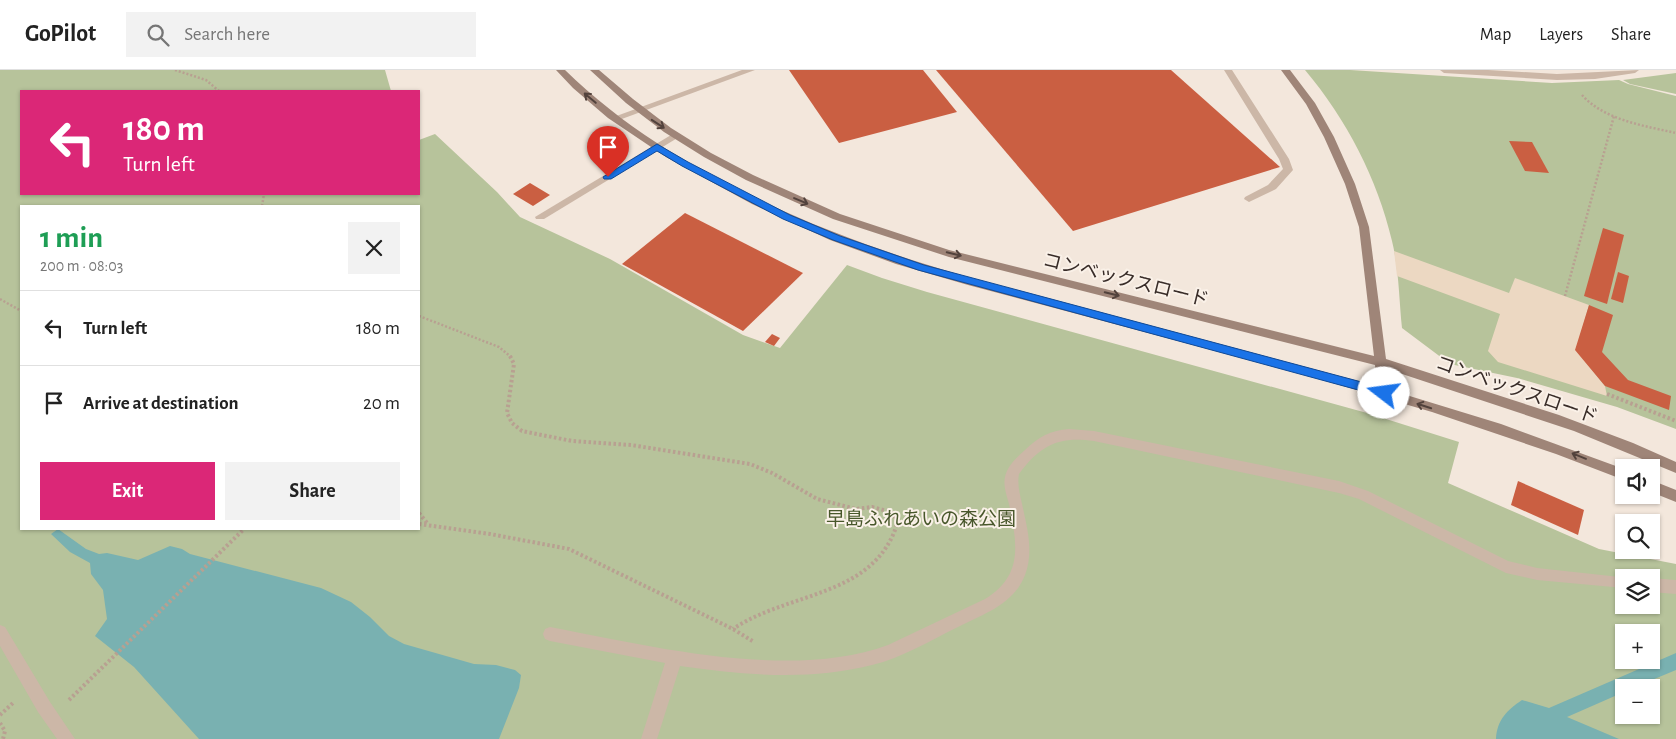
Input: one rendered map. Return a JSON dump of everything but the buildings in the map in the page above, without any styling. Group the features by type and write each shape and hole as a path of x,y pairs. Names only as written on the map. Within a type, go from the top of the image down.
{"street":[{"path":"560,70 590,99 657,147 685,164 786,217 837,238 921,268 1384,393 1567,452 1615,471"},
{"name":"コンベックスロード","path":"594,70 654,122 716,160 780,192 845,219 927,247 1380,362 1531,410 1641,451 1676,468"},
{"path":"616,118 750,70"},
{"path":"1228,70 1262,128 1284,159 1288,170 1272,187 1249,199"},
{"path":"1286,70 1310,103 1328,137 1350,184 1364,227 1384,393"},
{"path":"1444,70 1573,76 1595,76 1635,70"},
{"path":"540,217 676,135"},
{"path":"550,634 708,664 782,668 822,667 874,657 932,633 1001,596 1015,582 1022,568 1023,537 1011,484 1013,472 1044,440 1062,434 1094,436 1339,487 1363,495 1506,567 1537,574 1615,581"},
{"path":"1660,490 1676,496"},
{"path":"1660,586 1676,587"},
{"path":"0,632 44,708 56,721 67,739"},
{"path":"649,739 675,658"}],"path":[{"path":"175,70 206,80 218,90"},
{"path":"1573,76 1584,99 1591,105 1614,116 1676,133"},
{"path":"1565,296 1614,116"},
{"path":"0,299 20,310"},
{"path":"420,316 499,347 510,355 514,364 507,413 512,423 522,431 572,441 631,445 750,464 772,473 817,499 856,509 872,507 891,512 898,522 894,535 871,567 833,588 751,618 733,629"},
{"path":"1607,394 1676,421"},
{"path":"420,514 428,525"},
{"path":"420,524 490,534 569,550 733,629 752,640 782,668"},
{"path":"69,700 243,530"},
{"path":"0,723 5,731 3,739"}],"green space":[{"name":"早島ふれあいの森公園","path":"0,70 385,70 391,90 20,90 20,195 420,195 420,140 435,134 497,192 520,217 610,259 743,335 780,348 847,265 927,292 1367,413 1459,442 1448,483 1599,549 1615,552 1615,559 1650,559 1676,564 1676,739 0,739"},
{"path":"1305,70 1350,70 1552,83 1619,80 1676,96 1676,429 1617,407 1517,378 1450,364 1402,328 1394,252 1378,195 1369,172 1347,129"},
{"path":"1676,73 1676,94 1630,84 1623,80"}],"shaded area":[{"path":"1394,251 1509,293 1515,278 1589,305 1576,350 1605,386 1607,396 1498,362 1488,351 1500,314 1397,276"}],"water":[{"path":"59,530 86,549 99,554 107,553 138,560 170,546 182,549 190,554 321,588 351,602 389,636 404,644 474,664 496,665 515,670 521,675 519,688 499,739 199,739 134,667 95,636 107,619 103,590 91,574 90,563 70,552 51,534"},
{"path":"1676,653 1676,670 1654,679 1616,679 1639,669 1660,669 1660,660"},
{"path":"1615,679 1615,696 1567,717 1619,739 1496,739 1498,726 1504,716 1522,700 1549,708"}],"route":[{"path":"608,177 657,147 736,192 786,217 837,238 921,268 1384,393"}]}
